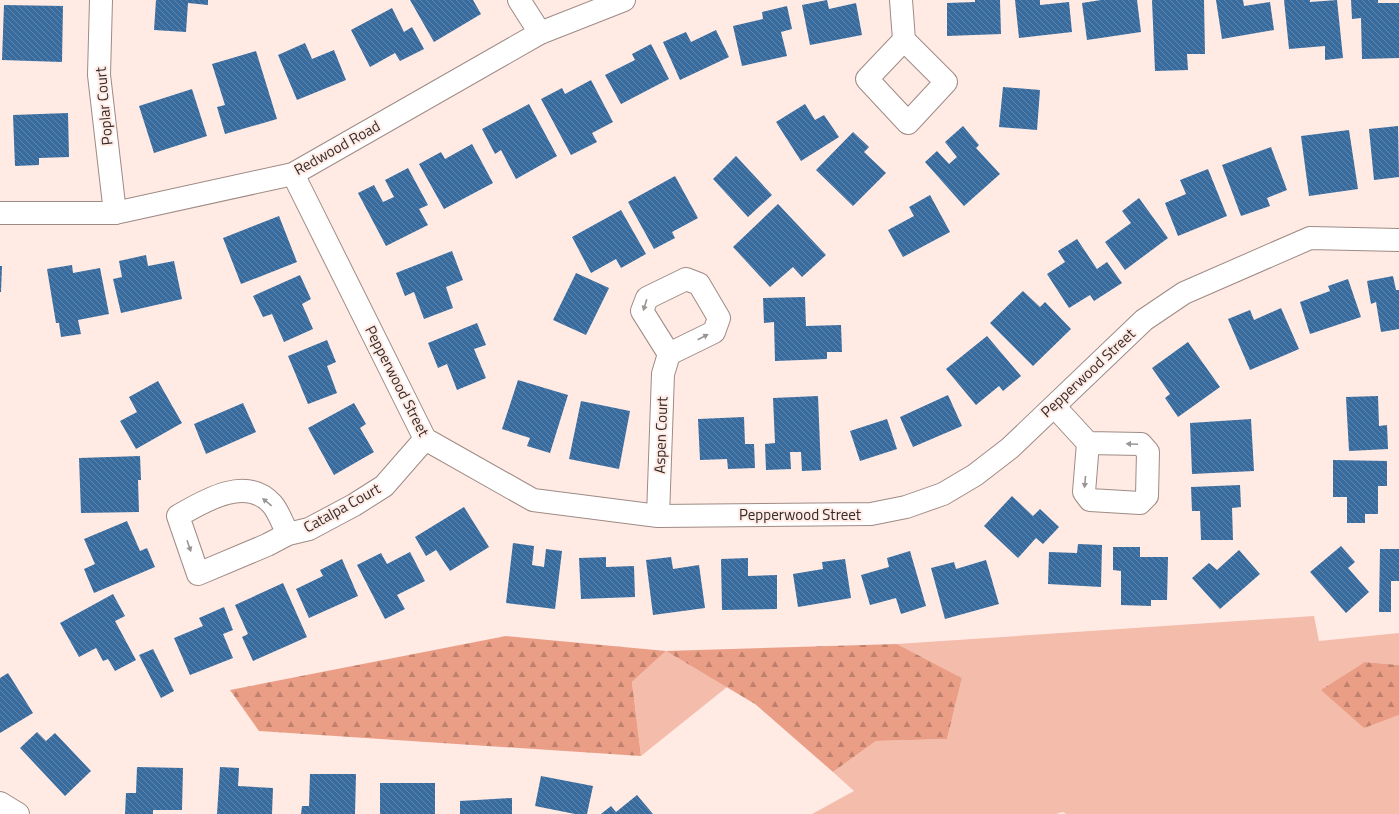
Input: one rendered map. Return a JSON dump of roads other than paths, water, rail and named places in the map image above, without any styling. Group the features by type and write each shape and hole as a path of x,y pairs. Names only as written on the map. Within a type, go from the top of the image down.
{"street":[{"name":"Poplar Court","path":"101,0 99,75 115,212"},
{"path":"519,0 540,33"},
{"name":"Redwood Road","path":"0,213 115,212 293,174 540,33 624,0"},
{"path":"901,0 904,40"},
{"name":"Pepperwood Street","path":"293,174 425,439 533,500 658,516 871,514 906,507 943,494 975,475 1010,448 1144,320 1184,293 1310,238 1399,240"},
{"name":"Aspen Court","path":"658,516 663,374 668,354"},
{"path":"1054,406 1088,443"},
{"name":"Catalpa Court","path":"288,534 272,504 254,492 240,491 212,497 178,516 198,574 267,546 288,534 309,529 354,505 384,486 425,439"},
{"path":"0,803 18,814"}]}
